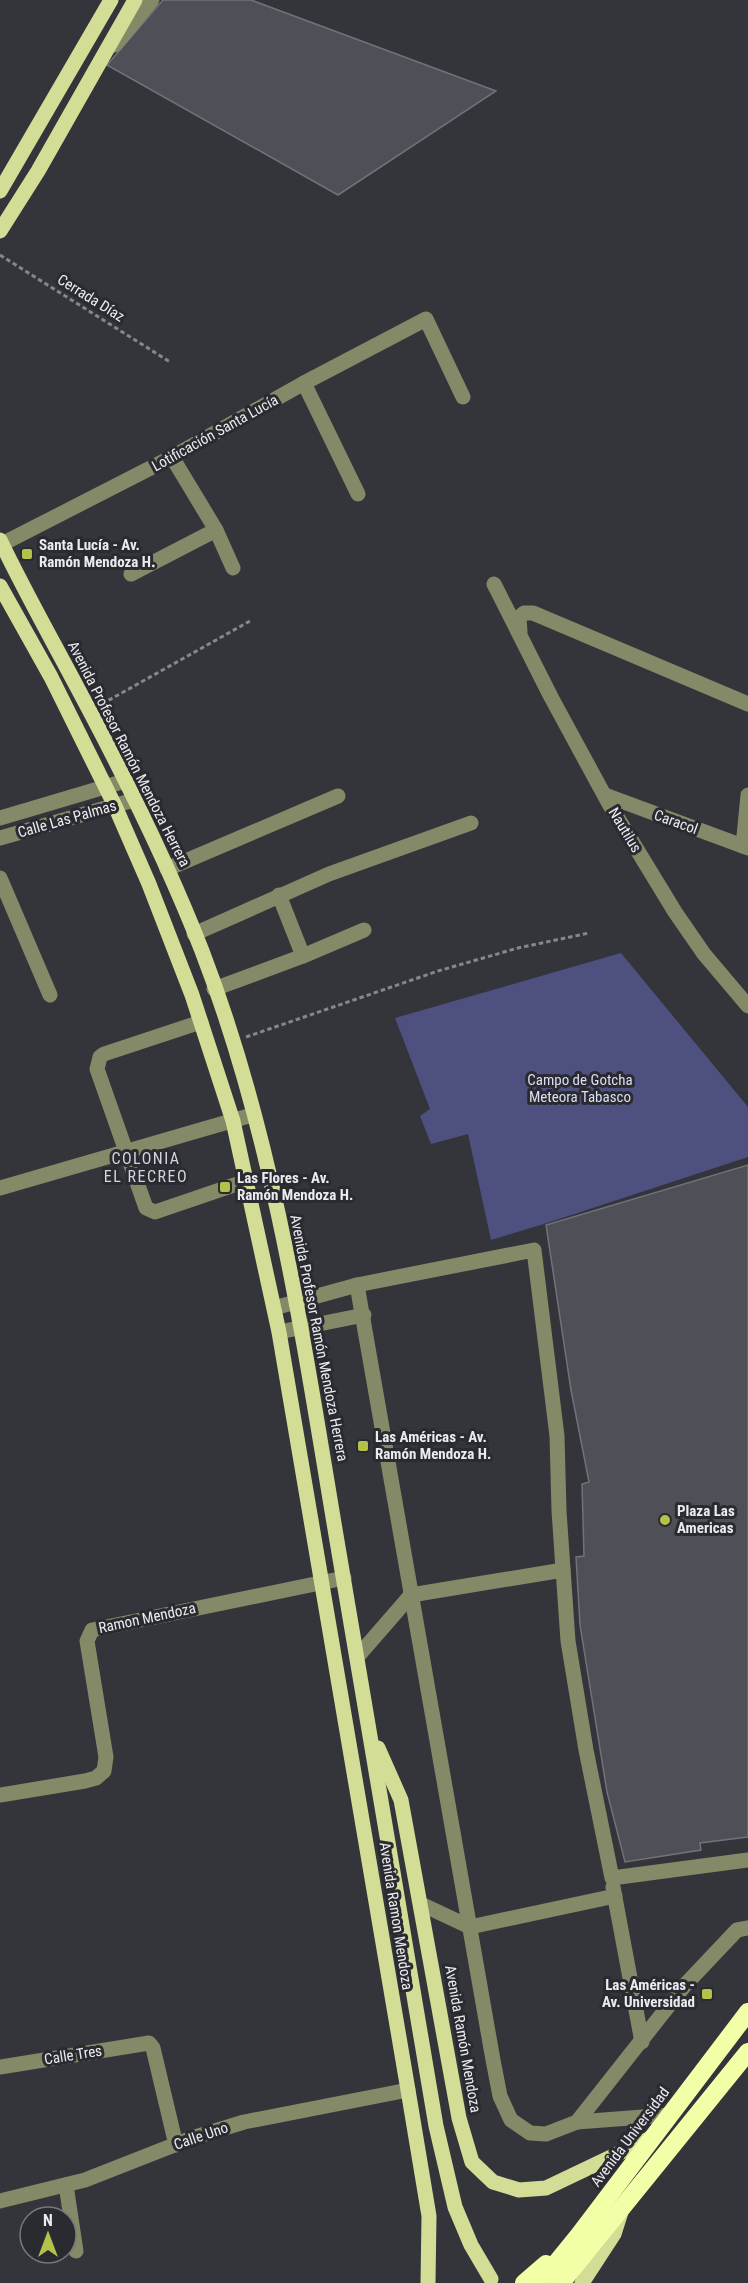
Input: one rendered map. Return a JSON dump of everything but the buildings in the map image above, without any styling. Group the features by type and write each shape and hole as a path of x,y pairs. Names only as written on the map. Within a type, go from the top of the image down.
{"highway":[{"name":"Avenida Universidad","path":"540,2283 748,2012"},
{"path":"561,2283 748,2052"},
{"path":"524,2283 579,2235"}],"main road":[{"path":"0,191 111,0"},
{"path":"0,231 38,171 135,0"},
{"name":"Avenida Profesor Ramón Mendoza Herrera","path":"1,542 28,599 89,711 167,869 194,934 232,1042 273,1189 296,1301 370,1728"},
{"path":"0,586 51,677 115,806 149,884 201,1022 233,1120 279,1332"},
{"name":"Avenida Ramon Mendoza","path":"279,1332 429,2216 428,2283"},
{"path":"370,1728 436,2126 455,2207 471,2245 491,2279"},
{"name":"Avenida Ramón Mendoza","path":"370,1728 401,1800 459,2118 472,2162 493,2182 519,2190 546,2188 653,2137"},
{"path":"582,2283 614,2234 624,2204"}],"street":[{"path":"92,73 152,0"},
{"name":"Lotificación Santa Lucía","path":"1,542 172,458 304,383 426,319 463,397"},
{"path":"304,383 358,494"},
{"path":"172,458 216,530 233,568"},
{"path":"131,574 216,530"},
{"name":"Nautilus","path":"494,584 605,795 675,912 704,954 748,1006"},
{"path":"522,641 519,617 524,613 533,613 748,705"},
{"name":"Calle Las Palmas","path":"0,818 125,782"},
{"name":"Caracol","path":"605,795 745,847"},
{"path":"745,847 748,795"},
{"path":"167,869 338,796"},
{"name":"Calle Las Palmas","path":"0,838 134,800"},
{"path":"194,934 329,874 471,823"},
{"path":"0,878 50,995"},
{"path":"279,895 303,956"},
{"path":"214,989 303,956 364,930"},
{"path":"201,1022 100,1057 97,1070 149,1211 155,1212 246,1181"},
{"path":"0,1188 252,1115"},
{"path":"274,1308 357,1285 534,1250 557,1436 565,1610 571,1661 642,2042"},
{"path":"357,1285 500,2096 511,2120 530,2133 546,2134 577,2122 669,2115"},
{"path":"279,1332 364,1315"},
{"path":"358,1656 411,1595 563,1570"},
{"name":"Ramon Mendoza","path":"0,1795 85,1781 96,1778 104,1772 106,1757 87,1641 92,1630 344,1578"},
{"path":"612,1878 748,1860"},
{"path":"420,1904 470,1926 615,1896"},
{"path":"577,2122 685,1985 737,1930 748,1928"},
{"name":"Calle Tres","path":"0,2067 151,2044 176,2145"},
{"name":"Calle Uno","path":"0,2201 66,2186 200,2135 266,2117 408,2090"},
{"path":"66,2186 69,2205"}],"path":[{"name":"Cerrada Díaz","path":"0,255 170,362"},
{"path":"89,711 250,621"},
{"path":"232,1042 438,971 518,948 589,933"}],"green space":[{"name":"Campo de Gotcha Meteora Tabasco","path":"621,953 748,1107 748,1157 491,1240 468,1134 431,1144 420,1116 430,1109 395,1018"}],"place":[{"name":"Santa Lucía - Av. Ramón Mendoza H.","path":"27,554"},
{"name":"Las Flores - Av. Ramón Mendoza H.","path":"225,1187"},
{"name":"Las Américas - Av. Ramón Mendoza H.","path":"363,1446"},
{"name":"Plaza Las Americas","path":"665,1520"},
{"name":"Las Américas - Av. Universidad","path":"707,1994"}],"district":[{"name":"COLONIA EL RECREO","path":"146,1167"}]}
